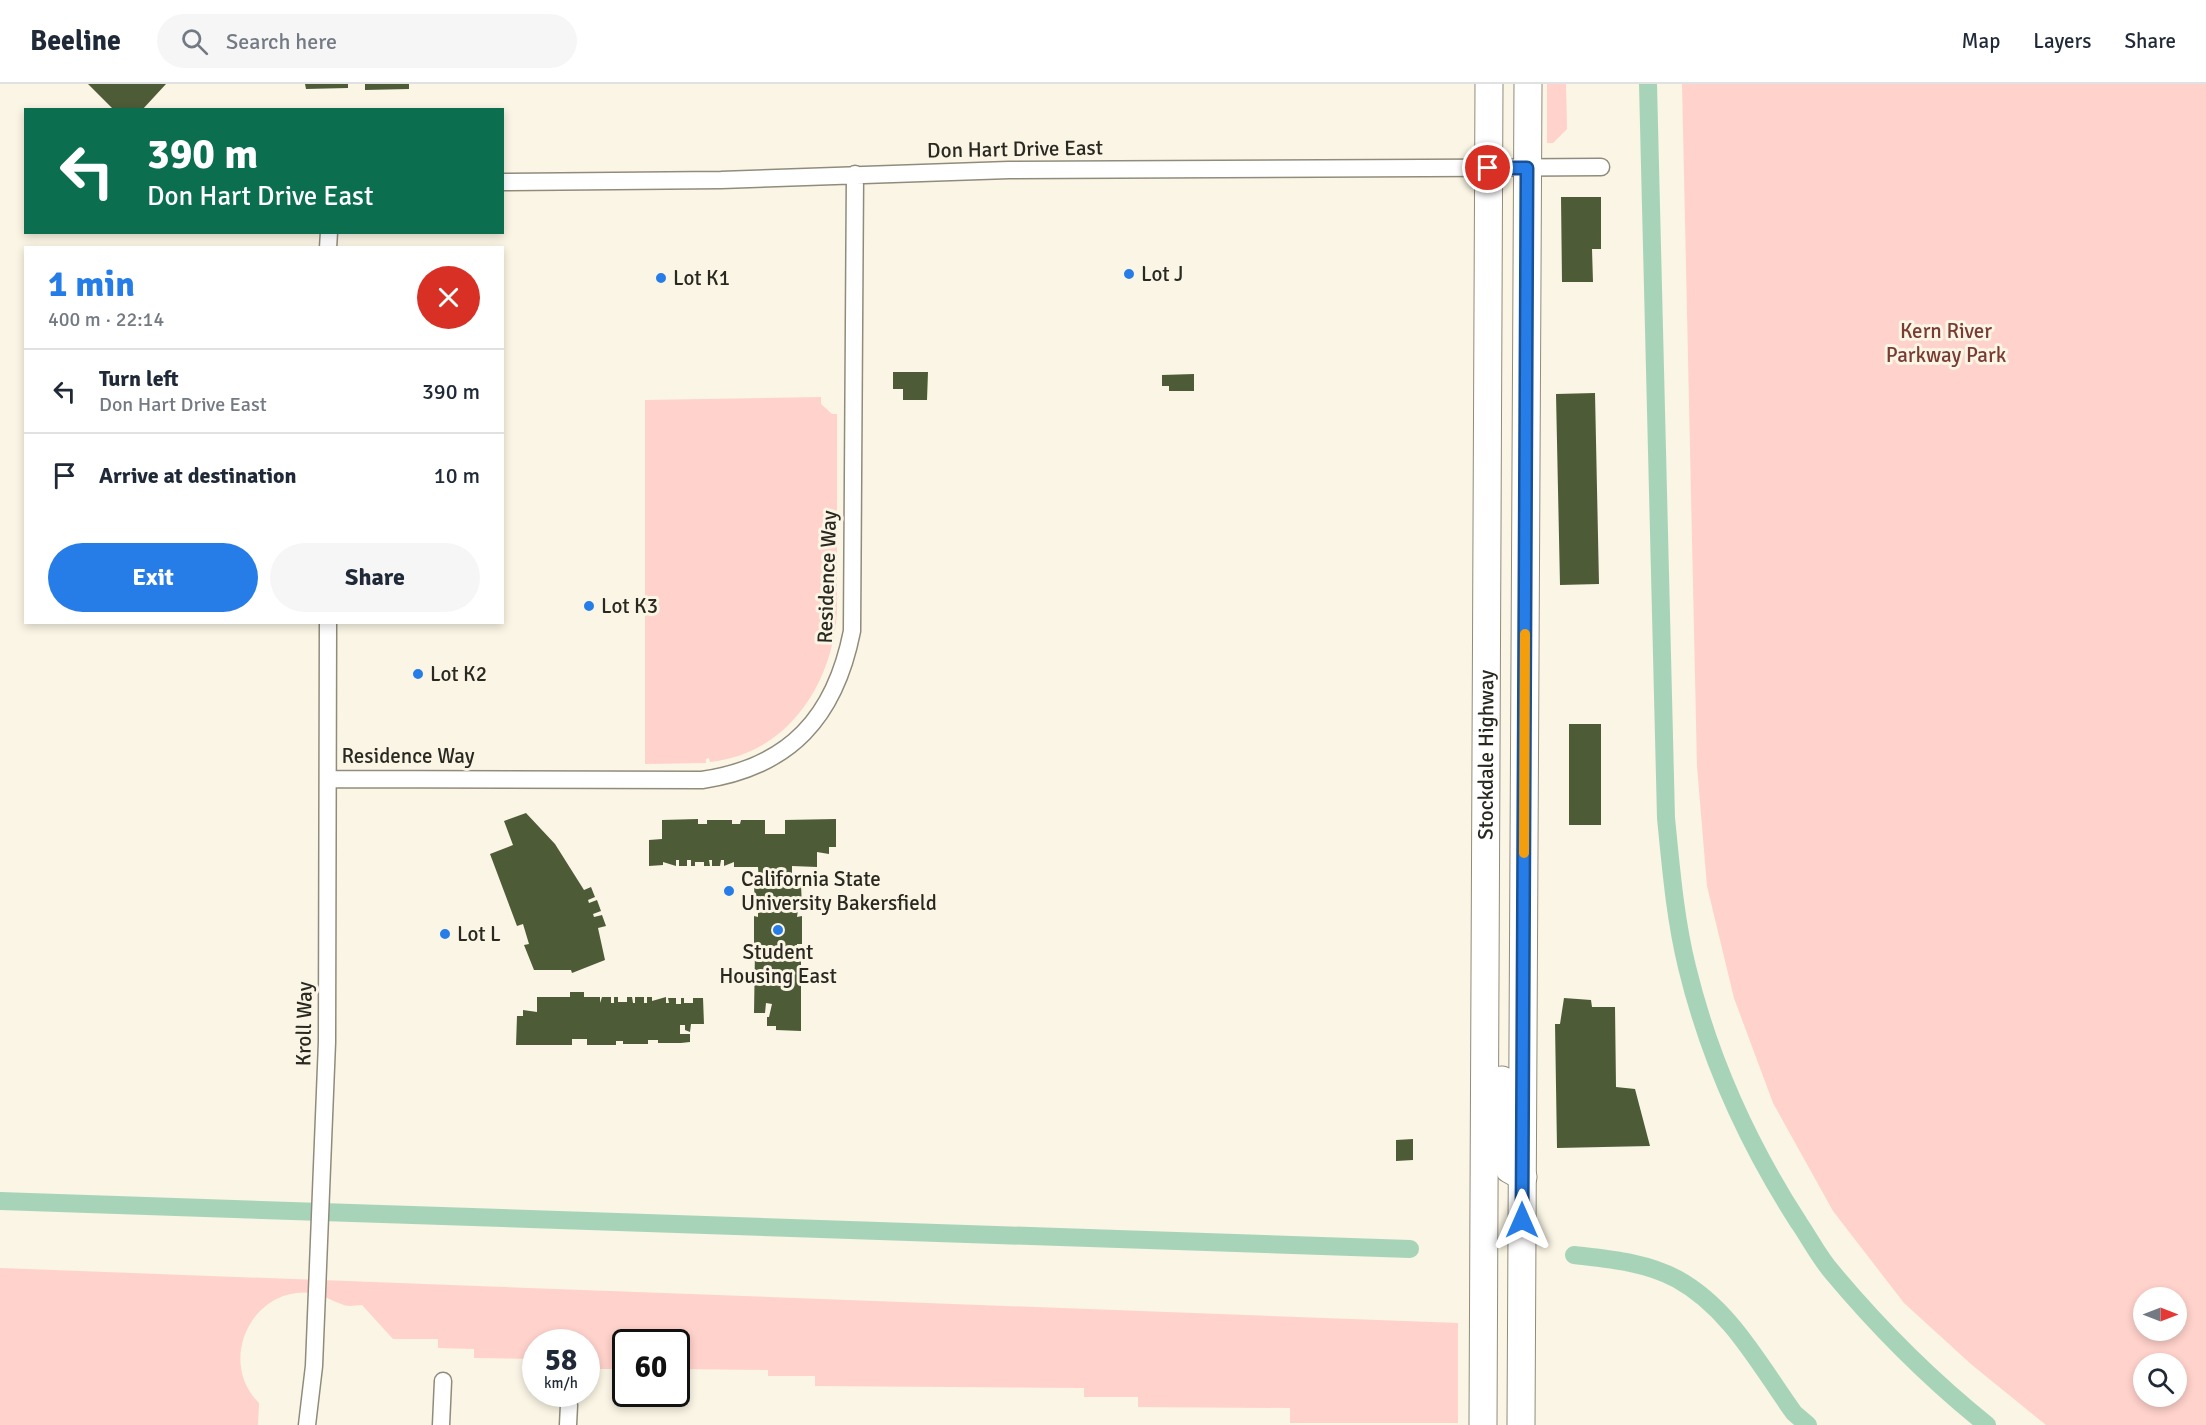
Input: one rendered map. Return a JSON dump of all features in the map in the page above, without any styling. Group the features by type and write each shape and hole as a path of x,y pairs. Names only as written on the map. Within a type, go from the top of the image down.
{"main road":[{"name":"Stockdale Highway","path":"1483,1425 1489,84"},
{"name":"Stockdale Highway","path":"1521,1425 1528,84"},
{"path":"1484,968 1498,996 1502,1020 1505,1158 1509,1169 1523,1177"}],"street":[{"name":"Don Hart Drive East","path":"504,182 721,180 1009,170 1601,167"},
{"name":"Residence Way","path":"328,779 702,780 732,775 764,762 796,742 810,727 841,676 852,631 855,174"},
{"name":"Kroll Way","path":"308,1425 314,1366 327,1042 328,624"},
{"path":"441,1425 443,1382"},
{"path":"568,1425 569,1407"}],"green space":[{"path":"1547,84 1566,84 1567,129 1553,143 1547,143"},
{"name":"Kern River Parkway Park","path":"1682,84 2206,84 2206,1425 2046,1425 1972,1365 1904,1303 1833,1211 1773,1103 1734,998 1707,886 1697,766"},
{"path":"821,397 821,404 832,414 837,414 837,613 826,666 815,690 800,712 783,730 762,745 737,756 710,762 709,758 706,759 706,763 645,764 645,400"},
{"path":"0,1268 1458,1323 1458,1423 1290,1423 1290,1408 1138,1407 1138,1397 1084,1397 1084,1388 815,1386 815,1376 768,1376 768,1370 690,1369 690,1329 612,1329 612,1369 600,1369 600,1329 522,1329 522,1359 474,1358 474,1349 438,1348 438,1339 393,1339 362,1305 346,1306 303,1292 278,1298 263,1308 252,1321 244,1337 241,1354 242,1371 248,1388 259,1403 258,1425 0,1425"}],"building":[{"path":"88,84 166,84 144,108 112,108"},
{"path":"305,84 348,84 348,88 306,89"},
{"path":"365,84 409,84 409,89 365,90"},
{"path":"1561,197 1601,197 1601,249 1592,249 1593,282 1562,282"},
{"path":"893,372 928,372 927,400 903,400 903,389 893,389"},
{"path":"1194,374 1194,391 1169,391 1169,386 1162,386 1162,375"},
{"path":"1595,393 1599,584 1560,585 1556,394"},
{"path":"1569,724 1601,724 1601,825 1569,825"},
{"path":"526,813 555,844 584,890 591,887 595,897 588,900 589,903 597,900 601,911 593,914 594,917 602,915 606,926 598,928 605,960 572,973 571,970 534,970 524,945 529,944 523,924 517,926 490,854 513,845 504,821"},
{"name":"Student Housing East","path":"698,819 698,824 707,824 707,820 732,820 732,824 740,824 741,820 765,820 765,834 785,834 785,820 836,819 836,847 829,847 829,854 817,852 817,867 792,866 792,883 801,883 802,910 798,910 797,917 802,916 802,944 797,944 797,950 801,950 801,1031 776,1030 776,1026 767,1026 767,1017 769,1017 772,1004 766,1003 765,1013 754,1013 755,950 759,950 758,943 754,944 754,916 758,917 758,911 755,911 754,883 759,883 758,867 734,867 734,862 724,866 724,860 721,860 720,866 712,866 712,860 709,860 710,866 704,866 704,862 695,862 695,866 691,866 691,860 687,860 687,866 679,866 679,860 676,860 676,866 663,862 663,865 649,866 649,840 662,839 662,820"},
{"name":"Student Housing East","path":"570,992 584,992 584,997 600,997 600,1003 602,997 611,997 611,1003 614,1003 614,997 618,997 618,1002 627,1002 627,997 632,997 635,1003 635,997 644,997 644,1003 647,1003 647,997 652,997 652,1001 666,997 666,1003 669,1003 668,998 676,998 676,1004 681,1004 681,998 684,998 684,1003 693,1003 693,998 703,998 704,1024 691,1024 690,1032 685,1030 685,1025 680,1025 680,1034 690,1034 690,1042 658,1043 658,1040 648,1040 648,1044 623,1044 623,1041 616,1041 616,1045 587,1045 587,1039 572,1039 572,1045 516,1045 517,1016 523,1016 523,1010 537,1012 537,997 570,997"},
{"path":"1564,998 1591,1000 1592,1007 1615,1007 1616,1087 1635,1089 1650,1146 1557,1148 1555,1024 1560,1024"},
{"path":"1413,1139 1413,1160 1396,1161 1396,1140"}],"waterway":[{"path":"1648,84 1666,818 1676,912 1687,967 1707,1034 1732,1099 1780,1193 1819,1254 1886,1333 1925,1371 1987,1425"},
{"path":"0,1201 1410,1249"},
{"path":"1574,1255 1627,1262 1653,1269 1677,1279 1696,1291 1743,1339 1794,1413 1808,1425"}],"slow traffic":[{"path":"1524,853 1525,634"}],"place":[{"name":"Lot J","path":"1129,274"},
{"name":"Lot K1","path":"661,278"},
{"name":"Lot K3","path":"589,606"},
{"name":"Lot K2","path":"418,674"},
{"name":"California State University Bakersfield","path":"729,891"},
{"name":"Student Housing East","path":"778,930"},
{"name":"Lot L","path":"445,934"}],"route":[{"path":"1488,168 1527,168 1522,1220"}]}
